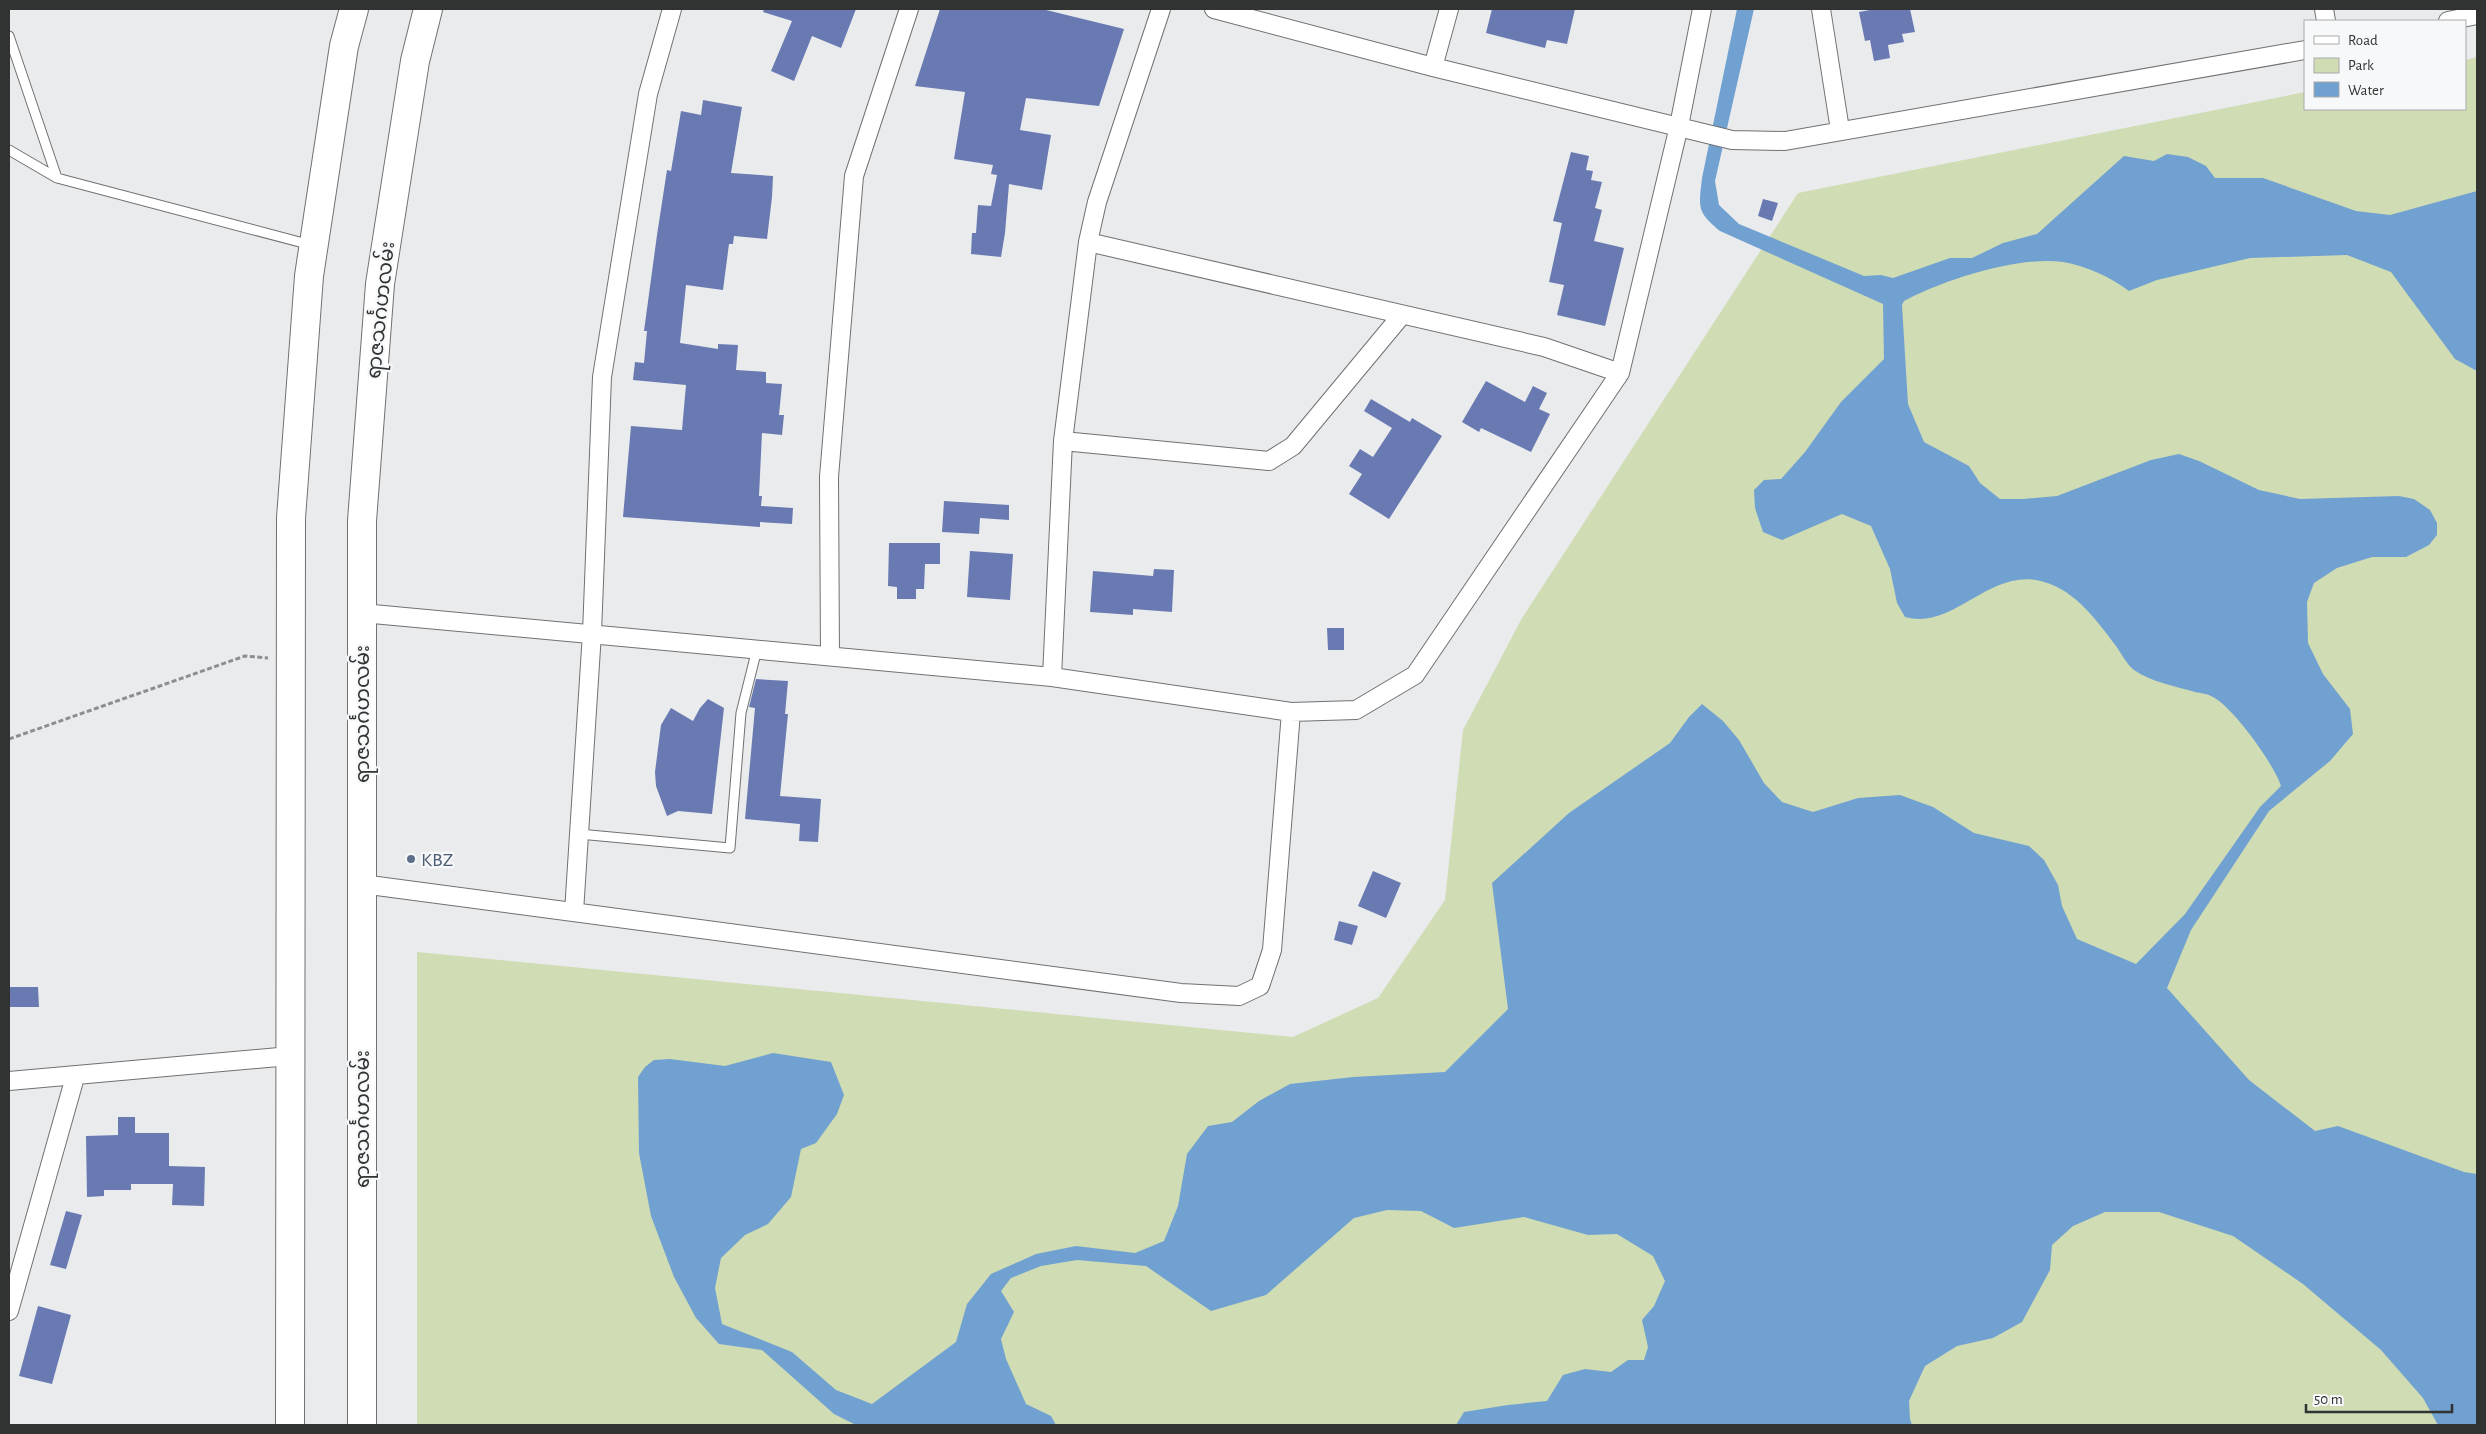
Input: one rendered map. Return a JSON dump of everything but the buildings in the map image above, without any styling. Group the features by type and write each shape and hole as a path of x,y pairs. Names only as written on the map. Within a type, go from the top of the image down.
{"main road":[{"path":"290,1425 290,518 309,276 344,46 354,9"},
{"name":"ရာဇသင်္ဂဟလမ်း","path":"362,1425 362,521 380,284 415,60 428,9"}],"street":[{"path":"574,912 592,633 602,377 648,94 672,9"},
{"path":"830,656 829,477 854,176 909,9"},
{"path":"1052,677 1063,441 1088,242 1097,202 1161,9"},
{"path":"1214,9 1433,67 1732,140 1785,141 2304,50"},
{"path":"1433,67 1449,9"},
{"path":"362,613 1052,677 1291,712 1356,710 1415,674 1620,373 1679,126 1702,9"},
{"path":"1821,9 1840,130"},
{"path":"2453,20 2477,15"},
{"path":"1088,242 1401,316 1544,347 1620,373"},
{"path":"1063,441 1269,460 1294,446 1401,316"},
{"path":"362,884 1181,992 1239,996 1260,986 1272,950 1291,712"},
{"path":"9,1081 290,1056"},
{"path":"9,1311 75,1076"}],"lane":[{"path":"9,36 57,178"},
{"path":"9,150 57,178 313,246"},
{"path":"579,834 730,848 741,713 757,649"}],"path":[{"path":"9,739 244,656 290,660"}],"green space":[{"path":"2477,57 2477,1425 417,1425 417,952 1293,1037 1378,998 1445,900 1463,730 1522,618 1798,193 2304,92 2304,110 2466,110 2466,60"}],"water":[{"path":"1737,9 1754,9 1715,181 1719,205 1739,224 1864,276 1881,275 1893,278 1950,258 1972,258 2003,243 2037,234 2124,156 2154,161 2167,154 2188,157 2206,166 2215,178 2263,178 2356,211 2390,215 2477,191 2477,371 2455,359 2391,272 2347,255 2250,258 2157,280 2129,291 2106,277 2072,264 2045,261 2024,263 1981,271 1939,285 1904,301 1902,305 1908,404 1924,442 1969,466 1980,483 2000,499 2057,496 2151,460 2179,454 2199,461 2259,490 2300,499 2399,496 2414,499 2430,510 2437,523 2437,535 2429,545 2406,557 2372,557 2337,568 2314,583 2307,602 2308,643 2323,674 2350,709 2353,734 2330,761 2269,811 2191,930 2167,988 2249,1080 2315,1131 2338,1126 2464,1172 2477,1174 2477,1425 2438,1425 2423,1398 2381,1350 2303,1284 2233,1236 2159,1212 2105,1212 2073,1226 2052,1245 2050,1270 2022,1322 1993,1338 1957,1346 1925,1366 1909,1401 1912,1425 1456,1425 1464,1412 1547,1401 1563,1375 1585,1369 1611,1372 1628,1360 1644,1360 1648,1347 1642,1320 1654,1306 1665,1281 1653,1256 1617,1234 1588,1235 1524,1217 1454,1228 1421,1211 1387,1210 1354,1218 1266,1295 1211,1311 1146,1266 1077,1260 1041,1266 1011,1278 1001,1291 1014,1312 1001,1339 1006,1359 1026,1404 1051,1416 1056,1425 856,1425 834,1414 762,1350 719,1344 696,1318 674,1277 651,1216 639,1153 638,1077 645,1067 654,1060 670,1059 725,1066 773,1053 831,1062 844,1095 837,1114 816,1143 801,1149 791,1197 768,1224 745,1235 721,1258 715,1288 722,1324 792,1352 836,1390 872,1404 956,1342 967,1304 991,1274 1036,1254 1076,1246 1135,1253 1164,1241 1178,1206 1187,1154 1208,1126 1232,1122 1259,1101 1290,1084 1353,1077 1445,1072 1508,1009 1492,883 1569,813 1670,743 1689,717 1702,704 1723,721 1739,740 1764,783 1782,802 1813,812 1858,798 1900,795 1933,807 1974,833 2029,846 2044,860 2058,885 2062,906 2077,939 2136,964 2185,914 2260,807 2281,786 2262,751 2231,712 2209,695 2148,678 2131,668 2091,614 2072,596 2049,583 2036,580 2018,580 2001,584 1939,616 1922,619 1905,617 1897,603 1890,569 1871,526 1842,514 1782,540 1763,532 1755,508 1754,490 1764,480 1781,479 1805,452 1841,402 1884,359 1883,304 1720,231 1703,213 1700,202 1702,178"}],"place":[{"name":"KBZ","path":"411,859"}]}
